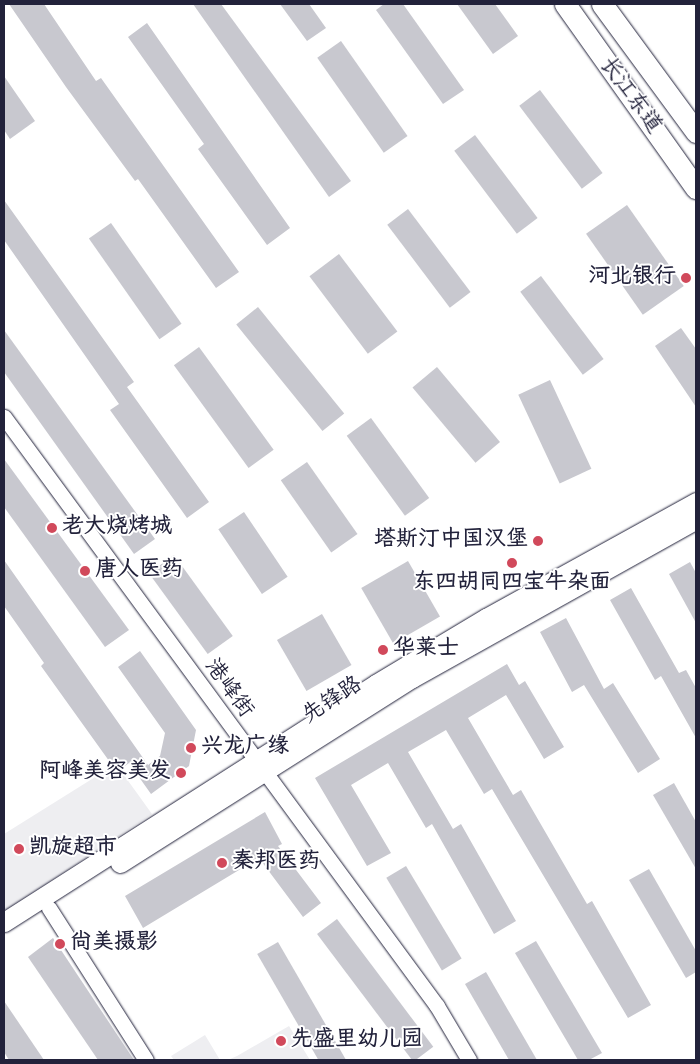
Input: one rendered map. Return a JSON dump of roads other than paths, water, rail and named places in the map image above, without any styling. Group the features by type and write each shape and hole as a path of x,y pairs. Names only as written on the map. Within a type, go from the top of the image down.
{"main road":[{"name":"长江东道","path":"564,4 696,188"},
{"name":"长江东道","path":"602,4 696,132"}],"street":[{"name":"港峰街","path":"4,417 259,767 437,1006 469,1060"},
{"path":"4,922 259,767 486,618 696,502"},
{"name":"先锋路","path":"4,936 49,908 259,767 457,651 696,519"},
{"path":"49,908 146,1060"}],"place":[{"name":"河北银行","path":"686,278"},
{"name":"老大烧烤城","path":"52,528"},
{"name":"塔斯汀中国汉堡","path":"538,541"},
{"name":"东四胡同四宝牛杂面","path":"512,563"},
{"name":"唐人医药","path":"85,571"},
{"name":"华莱士","path":"383,650"},
{"name":"兴龙广缘","path":"191,748"},
{"name":"阿峰美容美发","path":"181,773"},
{"name":"凯旋超市","path":"19,849"},
{"name":"秦邦医药","path":"222,863"},
{"name":"尚美摄影","path":"60,944"},
{"name":"先盛里幼儿园","path":"281,1041"}]}
